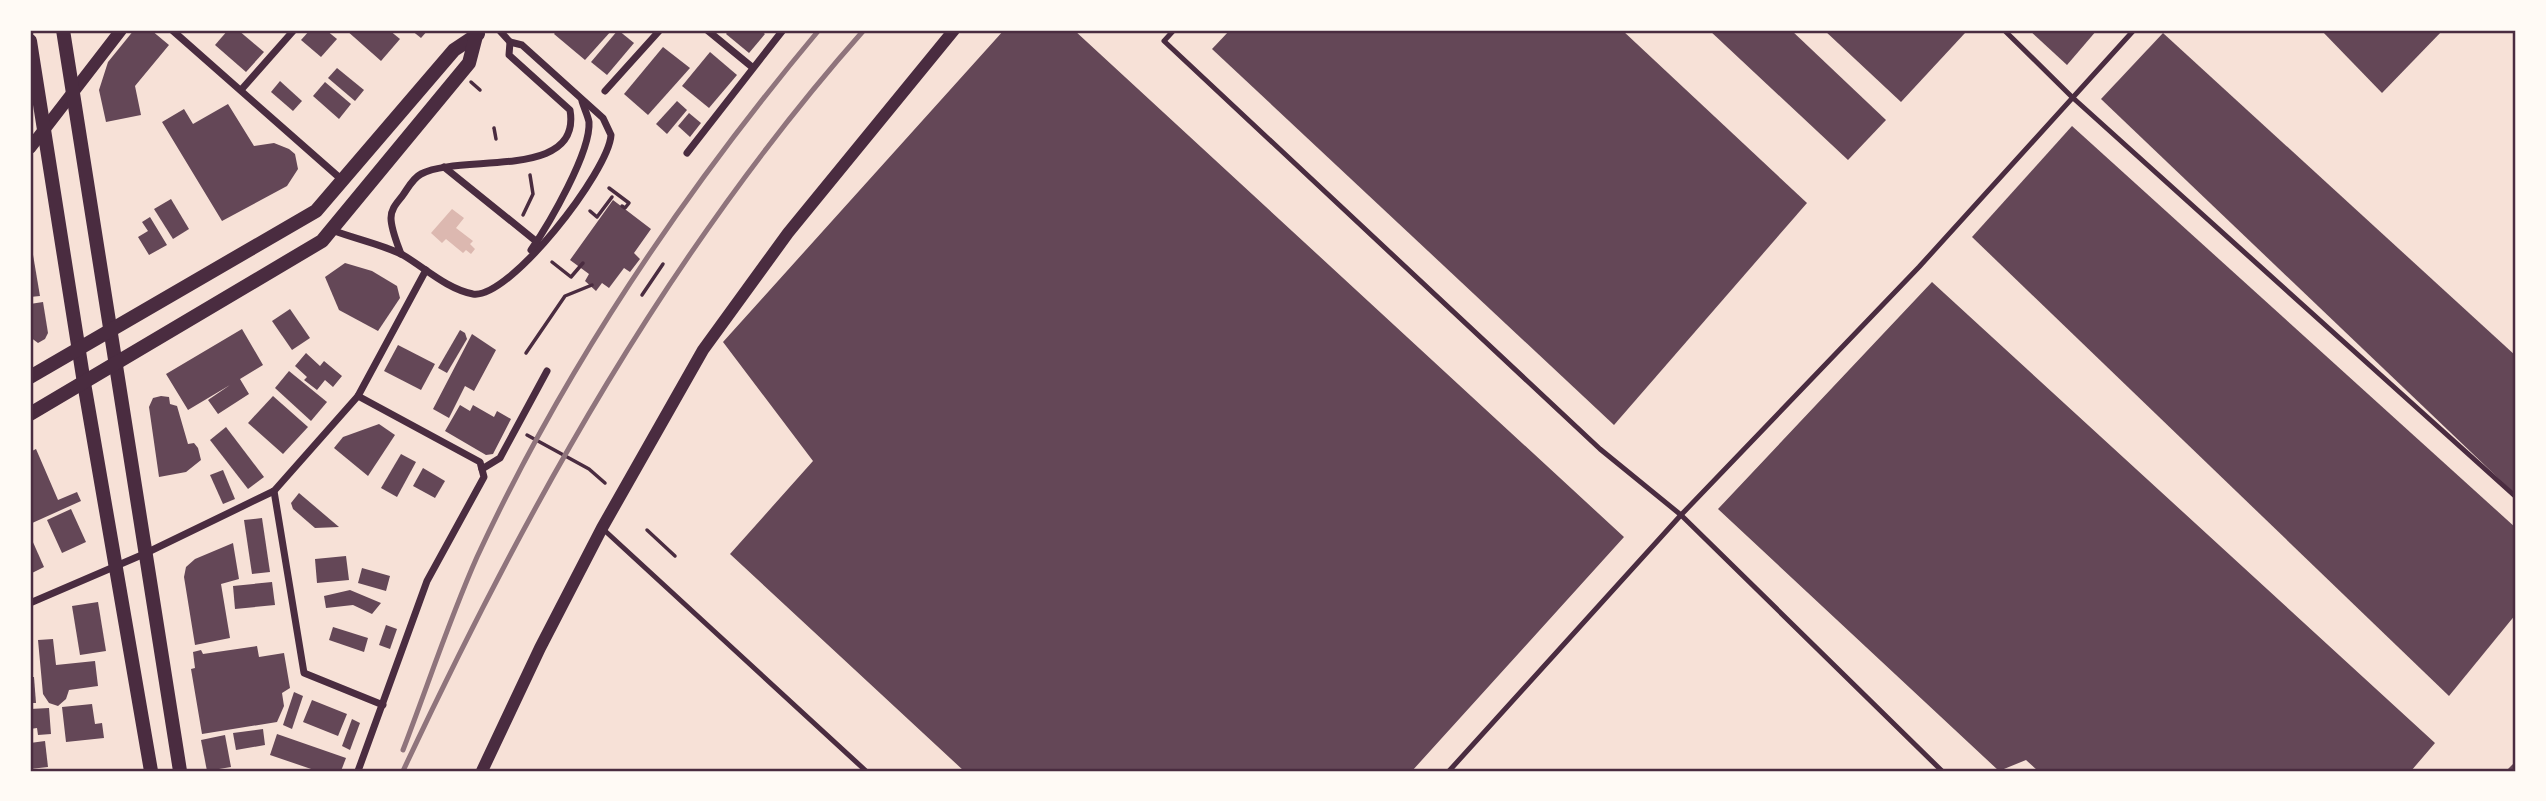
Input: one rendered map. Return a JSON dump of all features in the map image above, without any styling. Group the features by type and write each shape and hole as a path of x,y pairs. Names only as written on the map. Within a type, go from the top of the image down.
{"main road":[{"path":"63,30 180,771"},
{"path":"30,377 254,244 296,225 316,211 457,48 479,33"},
{"path":"30,414 278,270 322,241 470,63 479,33"},
{"path":"30,41 84,383 151,771"}],"street":[{"path":"30,148 121,30"},
{"path":"172,30 341,179"},
{"path":"241,90 294,30"},
{"path":"332,229 401,254 473,294 491,293 559,226 611,147 608,125 522,45 510,42 499,30"},
{"path":"605,91 660,30"},
{"path":"707,30 751,67"},
{"path":"687,153 751,67 783,30"},
{"path":"482,771 540,648 602,528 703,351 737,300 882,115 954,30"},
{"path":"401,254 391,220 392,209 418,176 444,167 546,156 560,146 569,134 570,110 509,55 510,42"},
{"path":"520,264 537,242 576,170 589,123 581,100"},
{"path":"444,167 537,242"},
{"path":"30,603 144,554 274,491 358,396 426,270"},
{"path":"482,469 500,458 547,371"},
{"path":"358,396 480,463 484,477 428,581 358,771"},
{"path":"274,491 304,673 383,705"}],"lane":[{"path":"1174,30 1164,41 1600,449 1681,515 1942,771"},
{"path":"2004,30 2072,97 2516,497"},
{"path":"1449,771 1681,515 1919,267 2134,30"},
{"path":"602,528 866,771"}],"path":[{"path":"470,82 480,90"},
{"path":"494,128 496,139"},
{"path":"522,215 533,194 530,175"},
{"path":"610,188 629,203 625,208 622,206"},
{"path":"590,211 597,216 612,197"},
{"path":"552,262 571,276 583,263"},
{"path":"642,295 663,264"},
{"path":"526,353 565,296 592,285"},
{"path":"516,429 589,469 604,483"},
{"path":"647,530 675,556"}],"shaded area":[{"path":"452,209 464,218 456,228 473,241 470,244 475,249 471,254 466,250 463,253 446,239 442,243 431,233"}],"building":[{"path":"134,30 151,30 169,45 135,86 141,115 106,122 99,90 108,62"},
{"path":"228,30 238,30 264,52 246,72 215,45"},
{"path":"310,30 326,30 337,39 321,57 301,40"},
{"path":"346,30 389,30 400,39 381,61"},
{"path":"411,30 428,30 421,38"},
{"path":"557,30 612,30 585,60 554,34"},
{"path":"618,30 634,43 607,75 591,62"},
{"path":"729,30 760,30 765,34 749,53 726,34"},
{"path":"1004,30 1074,30 1624,537 1412,771 964,771 730,554 813,461 723,342"},
{"path":"1230,30 1622,30 1807,203 1614,425 1212,49"},
{"path":"1709,30 1791,30 1886,120 1848,160"},
{"path":"1824,30 1961,30 1965,33 1901,102"},
{"path":"2029,30 2097,30 2067,65"},
{"path":"2321,30 2443,30 2382,93"},
{"path":"2163,33 2516,356 2516,495 2101,99"},
{"path":"663,47 690,68 648,115 624,94"},
{"path":"710,52 737,75 709,108 682,86"},
{"path":"337,68 364,90 355,101 328,78"},
{"path":"280,81 302,101 293,111 271,92"},
{"path":"325,82 351,104 339,119 313,96"},
{"path":"677,101 687,110 667,134 656,124"},
{"path":"228,104 254,146 274,143 289,149 295,154 298,169 287,186 222,221 162,122 184,109 193,124"},
{"path":"689,113 701,123 690,137 678,126"},
{"path":"2072,126 2516,528 2516,614 2449,696 1972,237"},
{"path":"171,199 189,229 173,239 154,209"},
{"path":"613,200 651,229 634,253 640,259 630,272 624,268 609,288 602,283 596,291 585,281 589,274 570,260"},
{"path":"150,217 167,245 149,255 138,237 148,231 142,222"},
{"path":"30,237 40,296 30,297"},
{"path":"345,263 372,271 397,286 400,298 378,331 339,310 325,277"},
{"path":"1932,282 2435,743 2411,771 2038,771 2026,760 1999,771 1718,509"},
{"path":"43,302 48,333 45,339 38,343 30,337 30,304"},
{"path":"290,309 310,338 292,350 272,321"},
{"path":"242,329 263,365 240,379 249,394 218,414 208,400 230,385 188,410 166,374"},
{"path":"460,330 465,333 467,339 447,373 438,368"},
{"path":"472,334 496,350 474,391 465,386 449,418 433,409"},
{"path":"398,345 435,364 421,390 384,371"},
{"path":"306,353 320,366 324,361 342,376 333,387 325,380 317,390 304,380 307,377 295,366"},
{"path":"289,371 327,402 311,421 275,388"},
{"path":"273,396 308,427 283,454 248,423"},
{"path":"169,397 170,404 177,406 188,444 194,443 201,460 186,472 159,477 149,407 153,398"},
{"path":"460,405 470,411 473,405 494,417 497,411 511,419 493,454 486,455 445,431"},
{"path":"379,424 395,435 368,476 334,448 343,437"},
{"path":"226,427 264,477 248,489 210,440"},
{"path":"36,449 58,500 77,492 81,501 30,524 30,452"},
{"path":"401,454 416,462 397,497 381,488"},
{"path":"423,468 445,481 435,498 413,486"},
{"path":"223,470 235,499 223,504 210,475"},
{"path":"299,493 339,527 315,528 293,509 291,503"},
{"path":"71,509 86,542 62,553 47,520"},
{"path":"262,518 270,572 252,574 244,520"},
{"path":"32,540 44,567 30,574 30,541"},
{"path":"233,543 239,579 221,584 230,638 195,645 184,577 186,567 195,559"},
{"path":"346,556 349,580 317,583 315,559"},
{"path":"362,568 390,576 386,591 358,583"},
{"path":"272,582 275,605 235,609 233,586"},
{"path":"350,590 381,603 372,614 353,605 326,608 324,596"},
{"path":"98,602 106,651 80,655 72,606"},
{"path":"386,625 397,629 390,649 379,645"},
{"path":"333,627 368,638 364,652 329,640"},
{"path":"53,639 56,665 95,661 98,686 69,690 66,699 58,706 49,703 43,694 38,640"},
{"path":"257,646 259,657 284,653 290,688 282,693 284,706 277,722 202,734 191,669 195,668 193,652 201,650 203,654"},
{"path":"30,677 34,677 36,703 30,703"},
{"path":"294,692 303,696 292,729 283,725"},
{"path":"312,700 347,714 338,736 303,722"},
{"path":"92,704 95,724 102,723 104,738 66,742 62,707"},
{"path":"49,708 51,734 38,735 37,728 30,729 30,709"},
{"path":"352,719 360,723 350,750 342,746"},
{"path":"263,729 265,745 236,750 233,733"},
{"path":"277,734 346,758 341,771 317,771 270,755"},
{"path":"225,735 231,767 207,771 201,740"},
{"path":"45,741 48,767 30,769 30,743"},
{"path":"2516,761 2516,771 2506,771"}],"railway":[{"path":"403,750 477,557 511,486 549,417 631,282 675,217 721,153 819,30"},
{"path":"403,771 500,574 607,384 665,291 727,201 793,114 864,30"}]}
